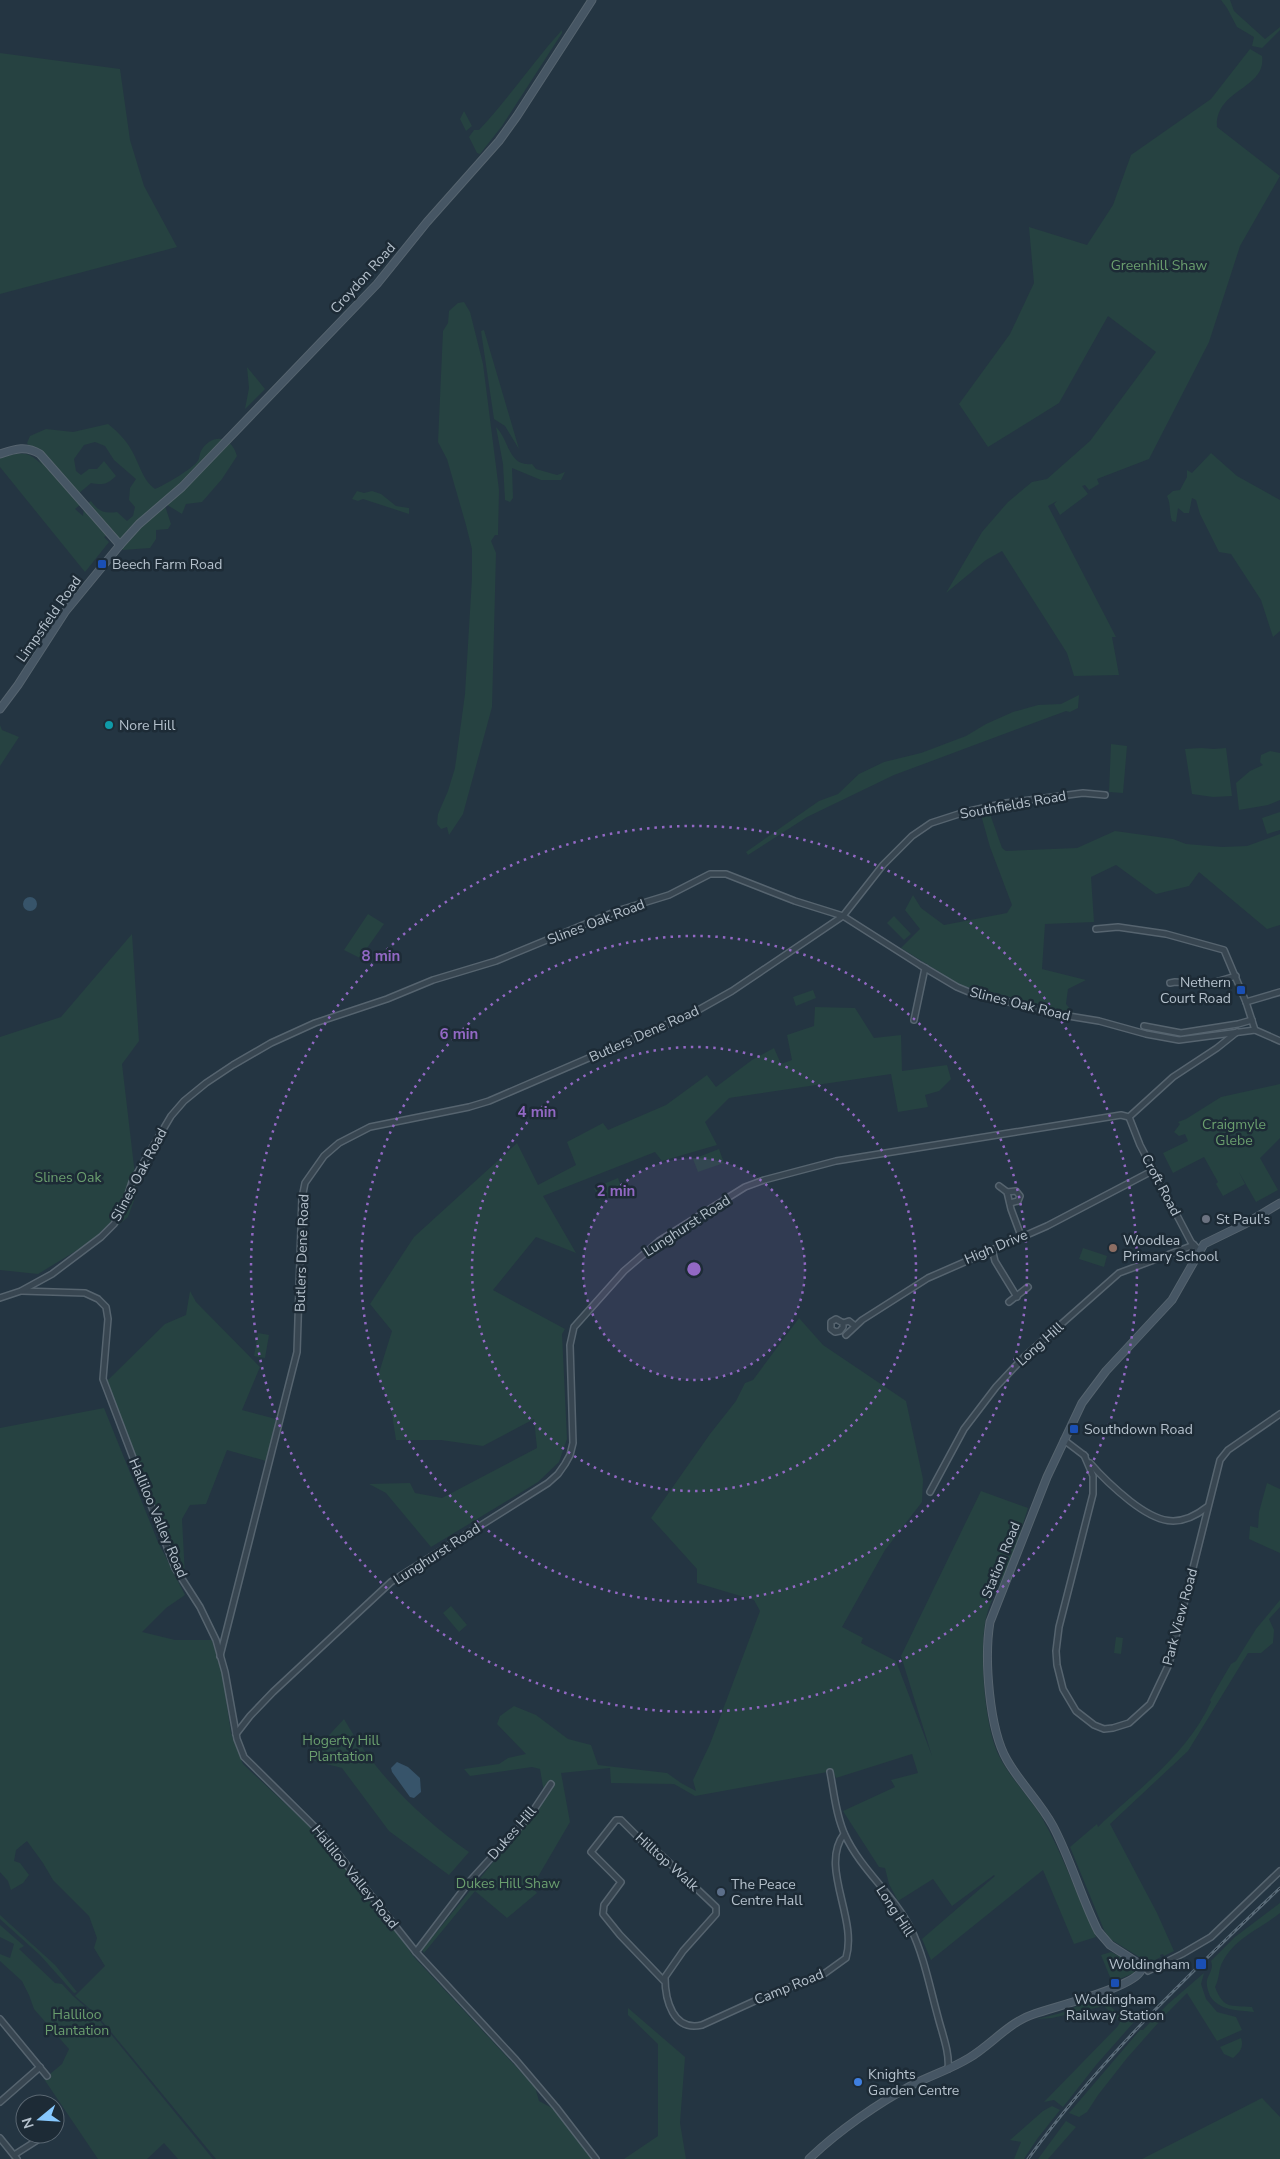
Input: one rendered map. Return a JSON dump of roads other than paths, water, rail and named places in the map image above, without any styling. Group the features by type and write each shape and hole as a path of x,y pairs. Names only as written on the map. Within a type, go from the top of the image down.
{"street":[{"name":"Croydon Road","path":"120,544 139,524 182,487 377,284 427,222 498,142 592,0"},
{"path":"0,454 20,448 31,449 40,454 120,544"},
{"name":"Limpsfield Road","path":"0,709 23,678 65,612 120,544"},
{"name":"Southfields Road","path":"844,916 883,865 912,836 931,823 964,812 1006,803 1082,793 1105,795"},
{"name":"Slines Oak Road","path":"0,1298 21,1291 62,1267 101,1237 114,1224 124,1207 132,1182 167,1124 184,1101 206,1082 294,1032 315,1023 387,999 433,980 496,960 617,911 669,895 710,874 726,874 795,902 844,916 925,968 969,992 1056,1014 1099,1021 1146,1034 1178,1040 1255,1030 1280,1041"},
{"name":"Butlers Dene Road","path":"220,1656 297,1352 302,1198 305,1183 317,1164 339,1143 370,1127 469,1108 489,1101 693,1013 752,978 844,916"},
{"path":"1096,929 1126,928 1166,934 1224,950 1236,976 1255,1030"},
{"path":"914,1020 925,968"},
{"path":"1170,983 1209,984 1236,976"},
{"path":"1246,1002 1280,992"},
{"path":"1144,1026 1186,1032 1252,1020"},
{"path":"1129,1117 1173,1077 1217,1048 1238,1031"},
{"name":"Lunghurst Road","path":"236,1734 273,1692 391,1582 513,1506 558,1474 570,1455 573,1443 570,1345 574,1327 624,1270 659,1241 745,1187 803,1169 836,1161 1056,1124 1121,1115 1129,1117"},
{"name":"Croft Road","path":"1129,1117 1140,1145 1197,1248"},
{"name":"High Drive","path":"846,1335 855,1326 928,1278 1046,1226 1154,1170"},
{"path":"999,1186 1007,1192 1021,1236"},
{"path":"1007,1192 1016,1191 1020,1196 1018,1201 1010,1203"},
{"name":"Station Road","path":"1145,1970 1138,1963 1114,1950 1098,1931 1053,1826 1006,1759 998,1738 989,1684 987,1641 990,1622 1002,1586 1013,1568 1047,1477 1082,1403 1094,1386 1172,1300 1197,1248 1245,1224 1280,1203"},
{"name":"Long Hill","path":"930,1492 964,1430 996,1387 1024,1357 1118,1273 1197,1248"},
{"path":"992,1249 995,1261 1017,1296"},
{"path":"32,1284 35,1291"},
{"path":"1009,1302 1028,1287"},
{"name":"Halliloo Valley Road","path":"21,1291 85,1293 98,1299 106,1306 108,1319 103,1379 175,1568 200,1607 216,1640 226,1676 240,1750 248,1762 323,1835 416,1952 516,2060 556,2107 596,2159"},
{"path":"843,1323 849,1321 855,1326"},
{"name":"Park View Road","path":"1084,1455 1093,1476 1093,1494 1059,1627 1056,1651 1063,1689 1076,1712 1094,1725 1104,1729 1121,1726 1137,1717 1150,1704 1172,1657 1217,1466 1224,1454 1280,1414"},
{"path":"1064,1440 1084,1455 1118,1491 1155,1518 1183,1520 1197,1515 1207,1506"},
{"name":"Long Hill","path":"830,1772 844,1834 865,1868 891,1900 910,1929 925,1970 948,2056 948,2070"},
{"name":"Dukes Hill","path":"416,1952 470,1881 531,1814 551,1784"},
{"name":"Hilltop Walk","path":"621,1820 641,1840 661,1855 716,1908 716,1914 666,1973 665,1982 620,1935 603,1914 604,1905 621,1882 591,1852 615,1822 621,1820"},
{"name":"Camp Road","path":"665,1982 669,2003 673,2012 683,2024 695,2026 770,1994 821,1976 841,1963 847,1955 849,1938 835,1853 844,1834"},
{"path":"809,2159 834,2137 906,2089 948,2070 978,2052 1028,2016 1098,1994 1182,1954 1211,1937 1280,1871"},
{"path":"0,2020 47,2076"},
{"path":"948,2056 958,2064"},
{"path":"0,2102 40,2068"},
{"path":"0,2138 16,2157 34,2144"}],"water":[{"path":"30,897 35,899 37,904 35,909 30,911 25,909 23,904 25,899"},
{"path":"397,1762 408,1767 420,1778 421,1792 414,1798 410,1797 392,1772 391,1768"}],"railway":[{"path":"1028,2159 1056,2122 1116,2051 1180,1984 1280,1888"}],"place":[{"name":"Beech Farm Road","path":"102,564"},
{"name":"Nore Hill","path":"109,725"},
{"name":"Nethern Court Road","path":"1241,990"},
{"name":"St Paul's","path":"1206,1219"},
{"name":"Woodlea Primary School","path":"1113,1248"},
{"name":"Southdown Road","path":"1074,1429"},
{"name":"The Peace Centre Hall","path":"721,1892"},
{"name":"Woldingham","path":"1201,1964"},
{"name":"Woldingham Railway Station","path":"1115,1983"},
{"name":"Knights Garden Centre","path":"858,2082"}],"park label":[{"name":"Greenhill Shaw","path":"1159,265"},
{"name":"Craigmyle Glebe","path":"1234,1132"},
{"name":"Slines Oak","path":"68,1177"},
{"name":"Hogerty Hill Plantation","path":"341,1748"},
{"name":"Dukes Hill Shaw","path":"508,1883"},
{"name":"Halliloo Plantation","path":"77,2022"}]}
